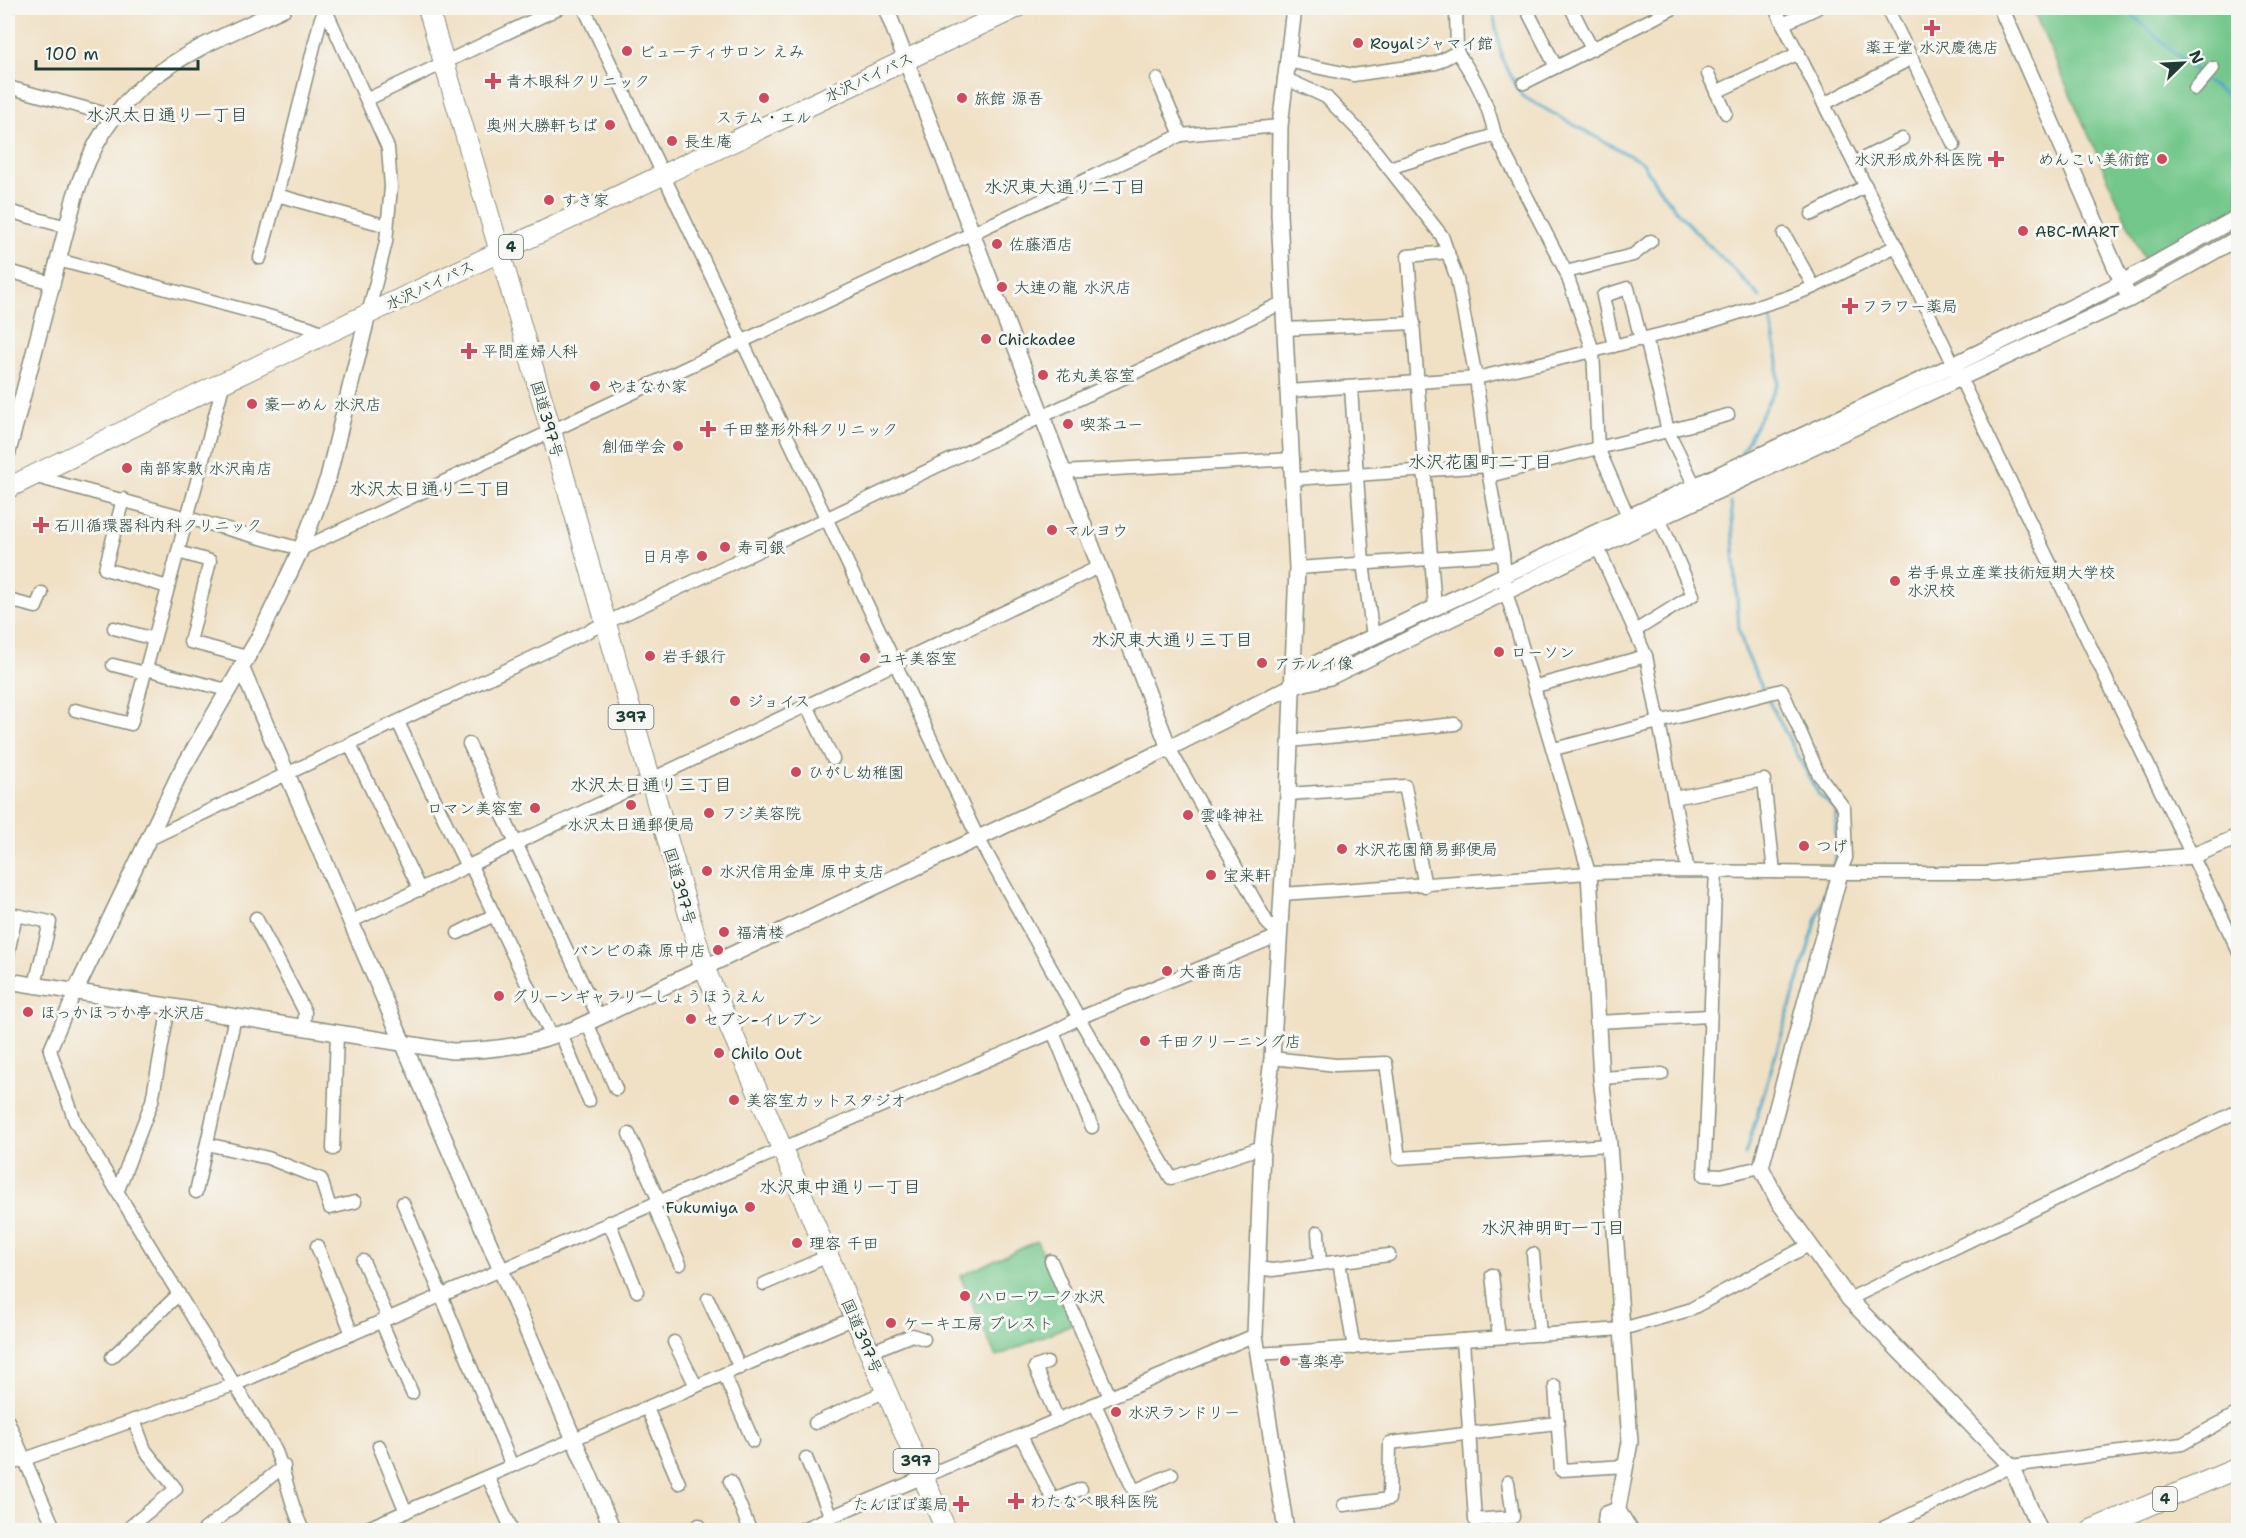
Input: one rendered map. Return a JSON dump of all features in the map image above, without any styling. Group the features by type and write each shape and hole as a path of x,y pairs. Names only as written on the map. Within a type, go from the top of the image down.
{"highway":[{"name":"国道397号","path":"428,8 704,967 946,1530"},
{"name":"水沢バイパス","path":"8,488 224,382 1016,8"},
{"name":"4","path":"2091,1530 2238,1468"}],"street":[{"path":"8,452 84,167 98,140 114,116 146,82 169,64 284,8"},
{"path":"368,99 559,8"},
{"path":"584,8 978,838 1171,1178 1262,1147"},
{"path":"886,8 1169,748 1269,924 1280,935"},
{"path":"1285,1530 1255,1335 1262,1147 1272,1058 1280,935 1298,568 1279,214 1280,126 1294,8"},
{"path":"1456,8 1457,52 1479,84 1495,135 1566,272 1593,351 1598,448 1632,524"},
{"path":"1526,8 1556,67"},
{"path":"1571,8 1592,49"},
{"path":"1524,83 1674,8"},
{"path":"1775,8 1896,246 2238,950"},
{"path":"1783,24 1817,8"},
{"path":"1887,8 1954,145"},
{"path":"2001,8 2130,299"},
{"path":"299,1529 292,1510 284,1466 75,1121 50,1050 75,992 179,775 244,662 301,549 328,478 368,314 387,226 392,187 388,148 368,99 326,10"},
{"path":"260,258 321,18 326,10"},
{"path":"1287,61 1353,75 1436,63 1457,52"},
{"path":"1716,92 1798,53"},
{"path":"1824,104 1912,58"},
{"path":"2197,88 2211,71"},
{"path":"1708,74 1726,113"},
{"path":"1284,78 1326,97 1362,134 1442,236 1456,279 1476,378 1503,554 1506,592 1536,686 1589,873 1600,1078 1609,1145 1630,1442 1616,1530"},
{"path":"1157,79 1181,135"},
{"path":"8,87 114,116"},
{"path":"32,476 301,549 550,433 972,231 1181,135 1280,126"},
{"path":"1389,168 1495,135"},
{"path":"1854,163 1902,139"},
{"path":"1812,214 1866,186"},
{"path":"277,195 387,226"},
{"path":"8,211 67,227"},
{"path":"1956,371 2123,282 2238,217"},
{"path":"1784,234 1814,287"},
{"path":"1292,686 1319,662 1505,576 1632,524 1956,371 2130,299 2238,238"},
{"path":"1566,272 1633,255 1651,241"},
{"path":"1288,391 1476,378 1644,339 1706,323 1814,287 1896,246"},
{"path":"1435,608 1408,256 1448,252"},
{"path":"58,260 309,327 326,334"},
{"path":"8,271 52,283"},
{"path":"1614,346 1603,296 1628,288 1668,431 1698,492"},
{"path":"147,840 1284,302"},
{"path":"1285,329 1414,323"},
{"path":"75,710 131,724 224,382"},
{"path":"1351,388 1363,563 1373,637"},
{"path":"1294,479 1425,471 1489,471 1598,448 1728,415"},
{"path":"1062,472 1293,459"},
{"path":"8,981 337,1034 452,1050 499,1050 556,1036 1169,748 1292,686 1330,677 1598,548 1632,524 1659,518 1698,492"},
{"path":"123,499 105,569 168,586"},
{"path":"1635,631 1693,595 1659,518"},
{"path":"1598,548 1646,656 1688,870"},
{"path":"178,552 210,561 190,642 244,662 286,775 613,1530"},
{"path":"1298,568 1503,554"},
{"path":"350,922 1099,567"},
{"path":"8,600 36,607 42,593"},
{"path":"114,628 154,639"},
{"path":"1536,686 1646,656"},
{"path":"113,665 227,690"},
{"path":"1554,749 1782,690 1819,775 1844,808 1846,858 1840,873 1761,1167 1778,1201 1849,1299 2012,1466 2040,1530"},
{"path":"807,706 833,759"},
{"path":"398,722 589,1101"},
{"path":"1290,741 1455,724"},
{"path":"469,744 516,844 593,1020 616,1089"},
{"path":"350,745 420,890"},
{"path":"1674,798 1764,780 1774,872"},
{"path":"1288,794 1405,786 1425,886"},
{"path":"1282,894 1589,873 1688,870 1992,873 2192,855 2238,837"},
{"path":"1716,871 1709,1016 1711,1058 1704,1174 1721,1176 1761,1167"},
{"path":"8,953 16,915 50,922 35,986"},
{"path":"458,933 494,915"},
{"path":"256,918 305,1012 304,1028"},
{"path":"8,1465 236,1384 1053,1032 1079,1018 1280,935"},
{"path":"118,1190 152,1101 169,1007"},
{"path":"1597,1022 1709,1016"},
{"path":"196,1192 235,1017"},
{"path":"1053,1032 1092,1127"},
{"path":"333,1149 337,1034"},
{"path":"1272,1058 1336,1065 1386,1064 1399,1158 1609,1145"},
{"path":"1600,1078 1662,1074"},
{"path":"1849,1299 2238,1111"},
{"path":"629,1134 680,1264"},
{"path":"207,1144 268,1158 321,1179 330,1208 355,1202"},
{"path":"403,1203 512,1466"},
{"path":"609,1222 637,1291"},
{"path":"1318,1232 1320,1264"},
{"path":"1258,1354 1622,1329 1689,1310 1809,1245"},
{"path":"317,1246 352,1334"},
{"path":"1533,1254 1540,1335"},
{"path":"1258,1268 1272,1270 1389,1255"},
{"path":"764,1284 828,1256"},
{"path":"363,1261 412,1393"},
{"path":"1051,1261 1110,1398"},
{"path":"1339,1262 1354,1348"},
{"path":"1492,1275 1499,1337"},
{"path":"112,1357 178,1294"},
{"path":"708,1299 740,1368"},
{"path":"363,1530 855,1318"},
{"path":"870,1353 912,1335 924,1339"},
{"path":"804,1530 1255,1335"},
{"path":"1463,1340 1475,1520 1513,1517 1508,1482"},
{"path":"674,1342 696,1386"},
{"path":"1047,1363 1035,1367 1058,1420"},
{"path":"724,1374 753,1441"},
{"path":"1555,1386 1561,1470 1626,1467"},
{"path":"814,1423 886,1391"},
{"path":"1095,1404 1134,1491 1172,1474"},
{"path":"647,1408 679,1483"},
{"path":"1879,1530 2012,1466 2182,1444 2238,1413"},
{"path":"126,1530 176,1489 145,1450 134,1420"},
{"path":"8,1421 55,1530"},
{"path":"1344,1505 1389,1499 1390,1443 1557,1423"},
{"path":"1021,1436 1053,1500 1081,1489"},
{"path":"379,1446 406,1512"},
{"path":"806,1458 831,1517"},
{"path":"204,1530 284,1466"},
{"path":"488,1477 512,1530"},
{"path":"730,1481 750,1530"},
{"path":"1603,1530 1605,1513 1618,1508"},
{"path":"1618,1508 1632,1530"}],"green space":[{"path":"2032,8 2238,8 2238,211 2146,264"},
{"path":"1037,1241 1074,1323 996,1357 960,1276"}],"waterway":[{"path":"1492,8 1502,59 1522,96 1643,163 1667,200 1760,297"},
{"path":"2124,8 2201,76"},
{"path":"2206,81 2238,104"},
{"path":"1741,454 1778,383 1778,361 1769,312"},
{"path":"1731,502 1739,630 1744,648 1763,690"},
{"path":"1766,696 1819,795 1836,810 1836,860 1832,869"},
{"path":"1745,1155 1830,876"}],"place":[{"name":"薬王堂 水沢慶徳店","path":"1932,28"},
{"name":"Royalジャマイ館","path":"1358,43"},
{"name":"ビューティサロン えみ","path":"627,51"},
{"name":"青木眼科クリニック","path":"493,81"},
{"name":"ステム・エル","path":"764,98"},
{"name":"旅館 源吾","path":"962,98"},
{"name":"奥州大勝軒ちば","path":"610,125"},
{"name":"長生庵","path":"672,141"},
{"name":"水沢形成外科医院","path":"1996,159"},
{"name":"めんこい美術館","path":"2162,159"},
{"name":"すき家","path":"549,200"},
{"name":"ABC-MART","path":"2023,231"},
{"name":"佐藤酒店","path":"997,244"},
{"name":"大連の龍 水沢店","path":"1002,287"},
{"name":"フラワー薬局","path":"1850,306"},
{"name":"Chickadee","path":"986,339"},
{"name":"平間産婦人科","path":"469,351"},
{"name":"花丸美容室","path":"1043,375"},
{"name":"やまなか家","path":"595,386"},
{"name":"豪一めん 水沢店","path":"252,404"},
{"name":"喫茶ユー","path":"1068,424"},
{"name":"千田整形外科クリニック","path":"708,429"},
{"name":"創価学会","path":"678,446"},
{"name":"南部家敷 水沢南店","path":"127,468"},
{"name":"石川循環器科内科クリニック","path":"41,525"},
{"name":"マルヨウ","path":"1052,530"},
{"name":"寿司銀","path":"725,547"},
{"name":"日月亭","path":"702,556"},
{"name":"岩手県立産業技術短期大学校 水沢校","path":"1895,581"},
{"name":"ローソン","path":"1499,652"},
{"name":"岩手銀行","path":"650,656"},
{"name":"ユキ美容室","path":"865,658"},
{"name":"アテルイ像","path":"1262,663"},
{"name":"ジョイス","path":"735,701"},
{"name":"ひがし幼稚園","path":"796,772"},
{"name":"水沢太日通郵便局","path":"631,805"},
{"name":"ロマン美容室","path":"535,808"},
{"name":"フジ美容院","path":"709,813"},
{"name":"雲峰神社","path":"1188,815"},
{"name":"つげ","path":"1804,846"},
{"name":"水沢花園簡易郵便局","path":"1342,849"},
{"name":"水沢信用金庫 原中支店","path":"707,871"},
{"name":"宝来軒","path":"1211,875"},
{"name":"福清楼","path":"724,932"},
{"name":"バンビの森 原中店","path":"718,950"},
{"name":"大番商店","path":"1167,971"},
{"name":"グリーンギャラリーしょうほうえん","path":"499,996"},
{"name":"ほっかほっか亭 水沢店","path":"28,1012"},
{"name":"セブン-イレブン","path":"691,1019"},
{"name":"千田クリーニング店","path":"1145,1041"},
{"name":"Chilo Out","path":"719,1053"},
{"name":"美容室カットスタジオ","path":"734,1100"},
{"name":"Fukumiya","path":"750,1207"},
{"name":"理容 千田","path":"797,1243"},
{"name":"ハローワーク水沢","path":"965,1296"},
{"name":"ケーキ工房 ブレスト","path":"891,1323"},
{"name":"喜楽亭","path":"1285,1361"},
{"name":"水沢ランドリー","path":"1116,1412"},
{"name":"わたなべ眼科医院","path":"1016,1501"},
{"name":"たんぽぽ薬局","path":"961,1504"}],"district":[{"name":"水沢太日通り一丁目","path":"167,115"},
{"name":"水沢東大通り二丁目","path":"1065,187"},
{"name":"水沢花園町二丁目","path":"1480,462"},
{"name":"水沢太日通り二丁目","path":"430,489"},
{"name":"水沢東大通り三丁目","path":"1172,640"},
{"name":"水沢太日通り三丁目","path":"651,785"},
{"name":"水沢東中通り一丁目","path":"840,1187"},
{"name":"水沢神明町一丁目","path":"1553,1228"}]}
